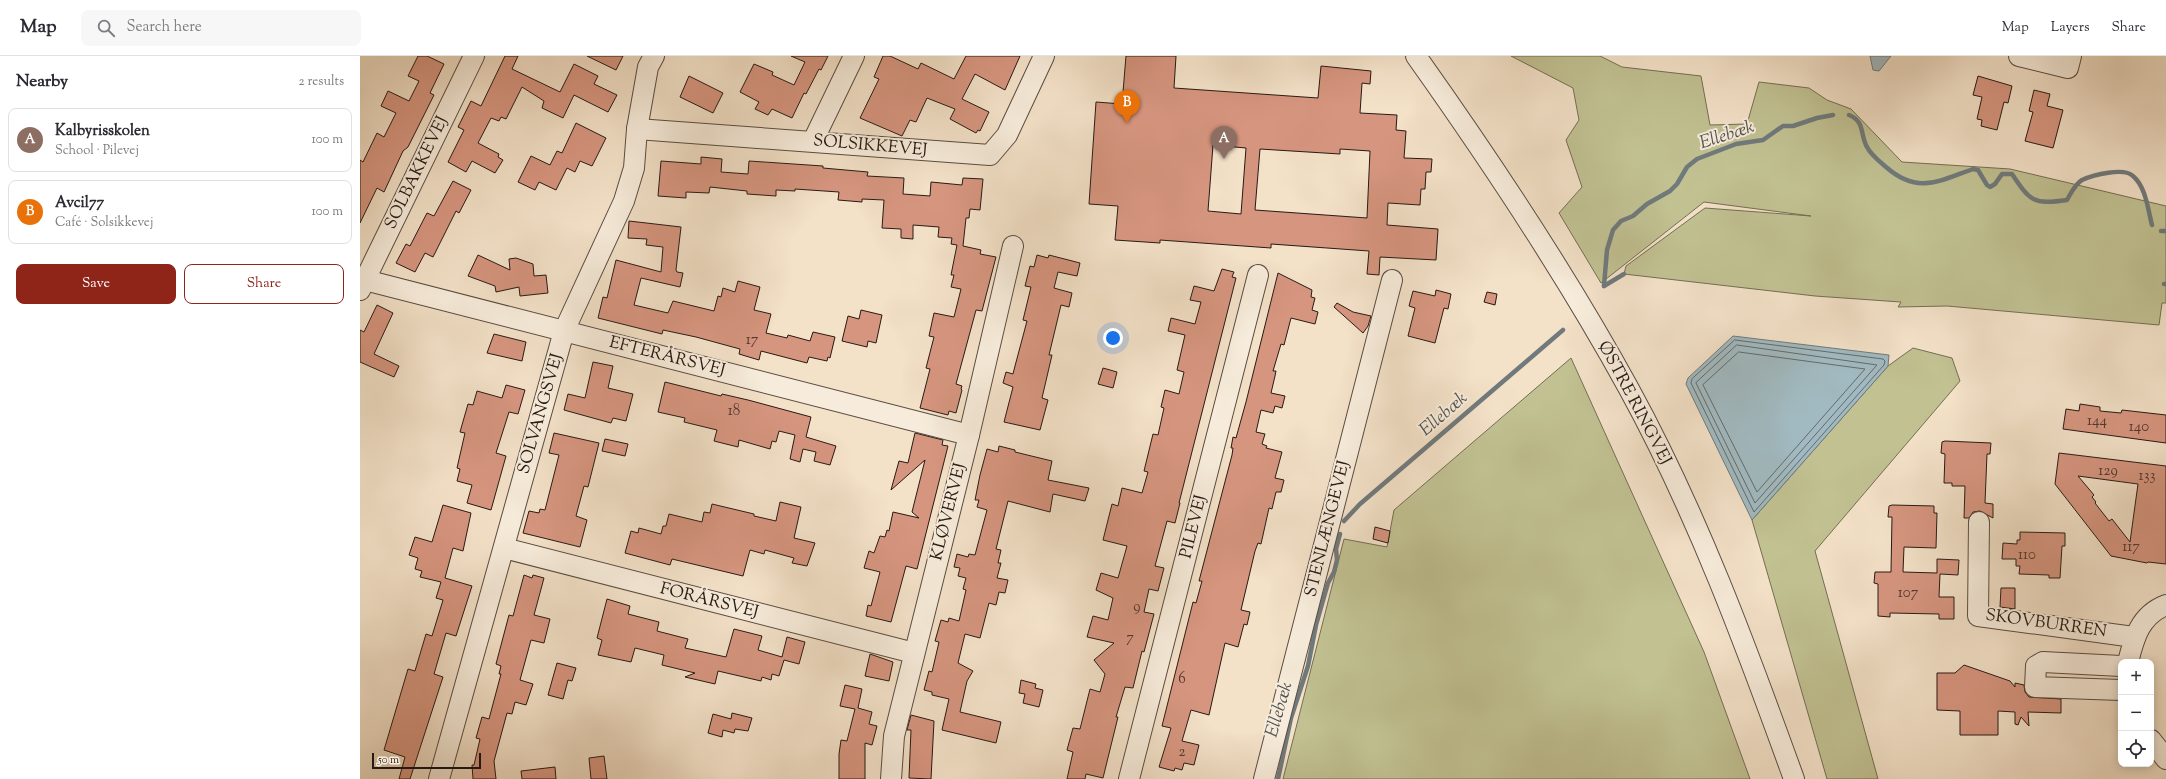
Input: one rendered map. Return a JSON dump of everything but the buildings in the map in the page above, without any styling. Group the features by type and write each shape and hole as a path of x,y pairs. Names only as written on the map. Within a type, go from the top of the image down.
{"street":[{"name":"SOLBAKKEVEJ","path":"362,285 474,56"},
{"name":"SOLVANGSVEJ","path":"440,779 564,331 624,201 634,168 637,129 648,67 654,56"},
{"path":"813,141 854,56"},
{"name":"SOLSIKKEVEJ","path":"637,129 813,141 990,156 1007,135 1044,56"},
{"name":"ØSTRE RINGVEJ","path":"1416,56 1456,113 1580,303 1630,391 1692,517 1747,650 1794,779"},
{"path":"2019,56 2068,68 2071,56"},
{"name":"KLØVERVEJ","path":"891,779 894,736 969,435 1013,246"},
{"name":"PILEVEJ","path":"1129,779 1258,275"},
{"name":"STENLÆNGEVEJ","path":"1264,779 1392,280"},
{"name":"EFTERÅRSVEJ","path":"362,285 564,331 969,435"},
{"name":"SKOVBURREN","path":"1979,522 1978,616 2134,637"},
{"name":"FORÅRSVEJ","path":"504,548 914,653"},
{"path":"2129,659 2134,637 2146,619 2166,605"},
{"name":"SKOVBURREN","path":"2118,666 2043,662 2036,666 2035,687 2118,690"},
{"path":"2154,744 2166,759"}],"green space":[{"path":"1511,56 1600,56 1622,67 1701,76 1710,125 1747,124 1759,82 1809,88 1827,100 1851,109 1902,162 2010,169 2166,206 2166,303 2162,303 2159,325 1947,306 1898,307 1901,302 1815,296 1624,274 1626,266 1705,208 1811,216 1704,202 1601,283 1559,213 1582,187 1566,140 1579,120 1573,88"},
{"path":"1913,348 1952,358 1960,381 1815,551 1878,779 1827,779 1752,520 1888,366"},
{"path":"1571,358 1704,652 1750,779 1283,779 1344,539 1387,547 1394,510"}],"water":[{"path":"1870,56 1891,56 1879,71 1873,70"},
{"path":"1733,336 1889,355 1888,366 1752,520 1686,384 1688,378"}],"waterway":[{"name":"Ellebæk","path":"1604,286 1607,250 1613,230 1621,221 1633,216 1647,204 1670,191 1677,184 1687,167 1697,159 1736,144 1763,140 1783,126 1793,126 1817,118 1833,115"},
{"name":"Ellebæk","path":"1849,115 1858,121 1865,142 1873,155 1898,176 1908,181 1929,183 1950,178 1973,169 1978,170 1987,185 1990,187 1995,184 2002,174 2012,174 2028,195 2039,201 2047,202 2067,200 2077,184 2087,178 2116,172 2129,173 2141,186 2144,192 2152,225"},
{"name":"Ellebæk","path":"2161,231 2166,231"},
{"path":"1604,286 1624,274"},
{"name":"Ellebæk","path":"1344,521 1360,504 1563,330"},
{"name":"Ellebæk","path":"1278,779 1291,718 1308,666 1316,625 1328,583 1334,572 1337,560 1336,549 1340,534"}],"place":[{"name":"Avcil77","path":"1127,123"},
{"name":"Kalbyrisskolen","path":"1224,159"}]}
